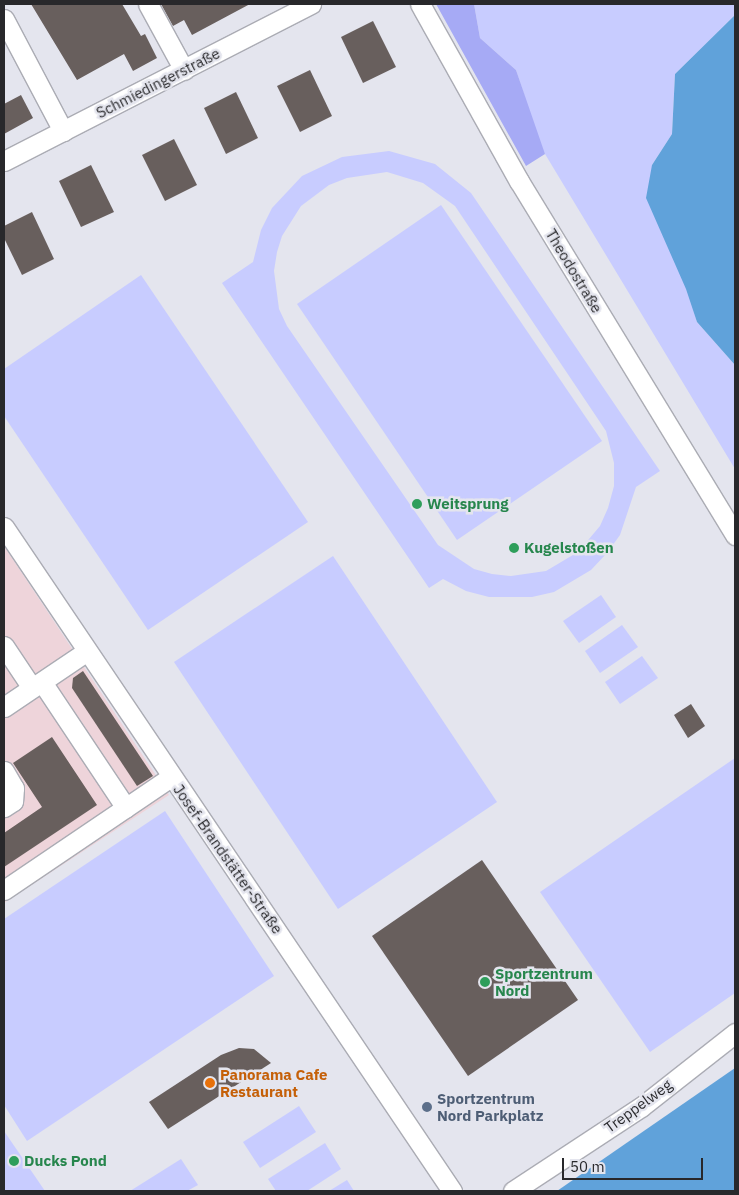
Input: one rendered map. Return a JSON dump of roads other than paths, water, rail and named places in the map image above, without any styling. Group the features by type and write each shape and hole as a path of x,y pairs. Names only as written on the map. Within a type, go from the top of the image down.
{"street":[{"path":"148,4 184,70"},
{"name":"Schmiedingerstraße","path":"4,161 184,70 283,10 311,4"},
{"name":"Theodostraße","path":"420,4 519,181 735,535"},
{"path":"4,19 64,131"},
{"name":"Josef-Brandstätter-Straße","path":"4,527 452,1191"},
{"path":"4,646 37,685 126,808"},
{"path":"4,707 87,651"},
{"path":"4,771 14,788 13,801 4,807"},
{"path":"4,890 171,777"},
{"name":"Treppelweg","path":"513,1191 640,1107 735,1033"}],"place":[{"name":"Weitsprung","path":"417,504"},
{"name":"Kugelstoßen","path":"514,548"},
{"name":"Sportzentrum Nord","path":"485,982"},
{"name":"Panorama Cafe Restaurant","path":"210,1083"},
{"name":"Sportzentrum Nord Parkplatz","path":"427,1107"},
{"name":"Ducks Pond","path":"14,1161"}]}
